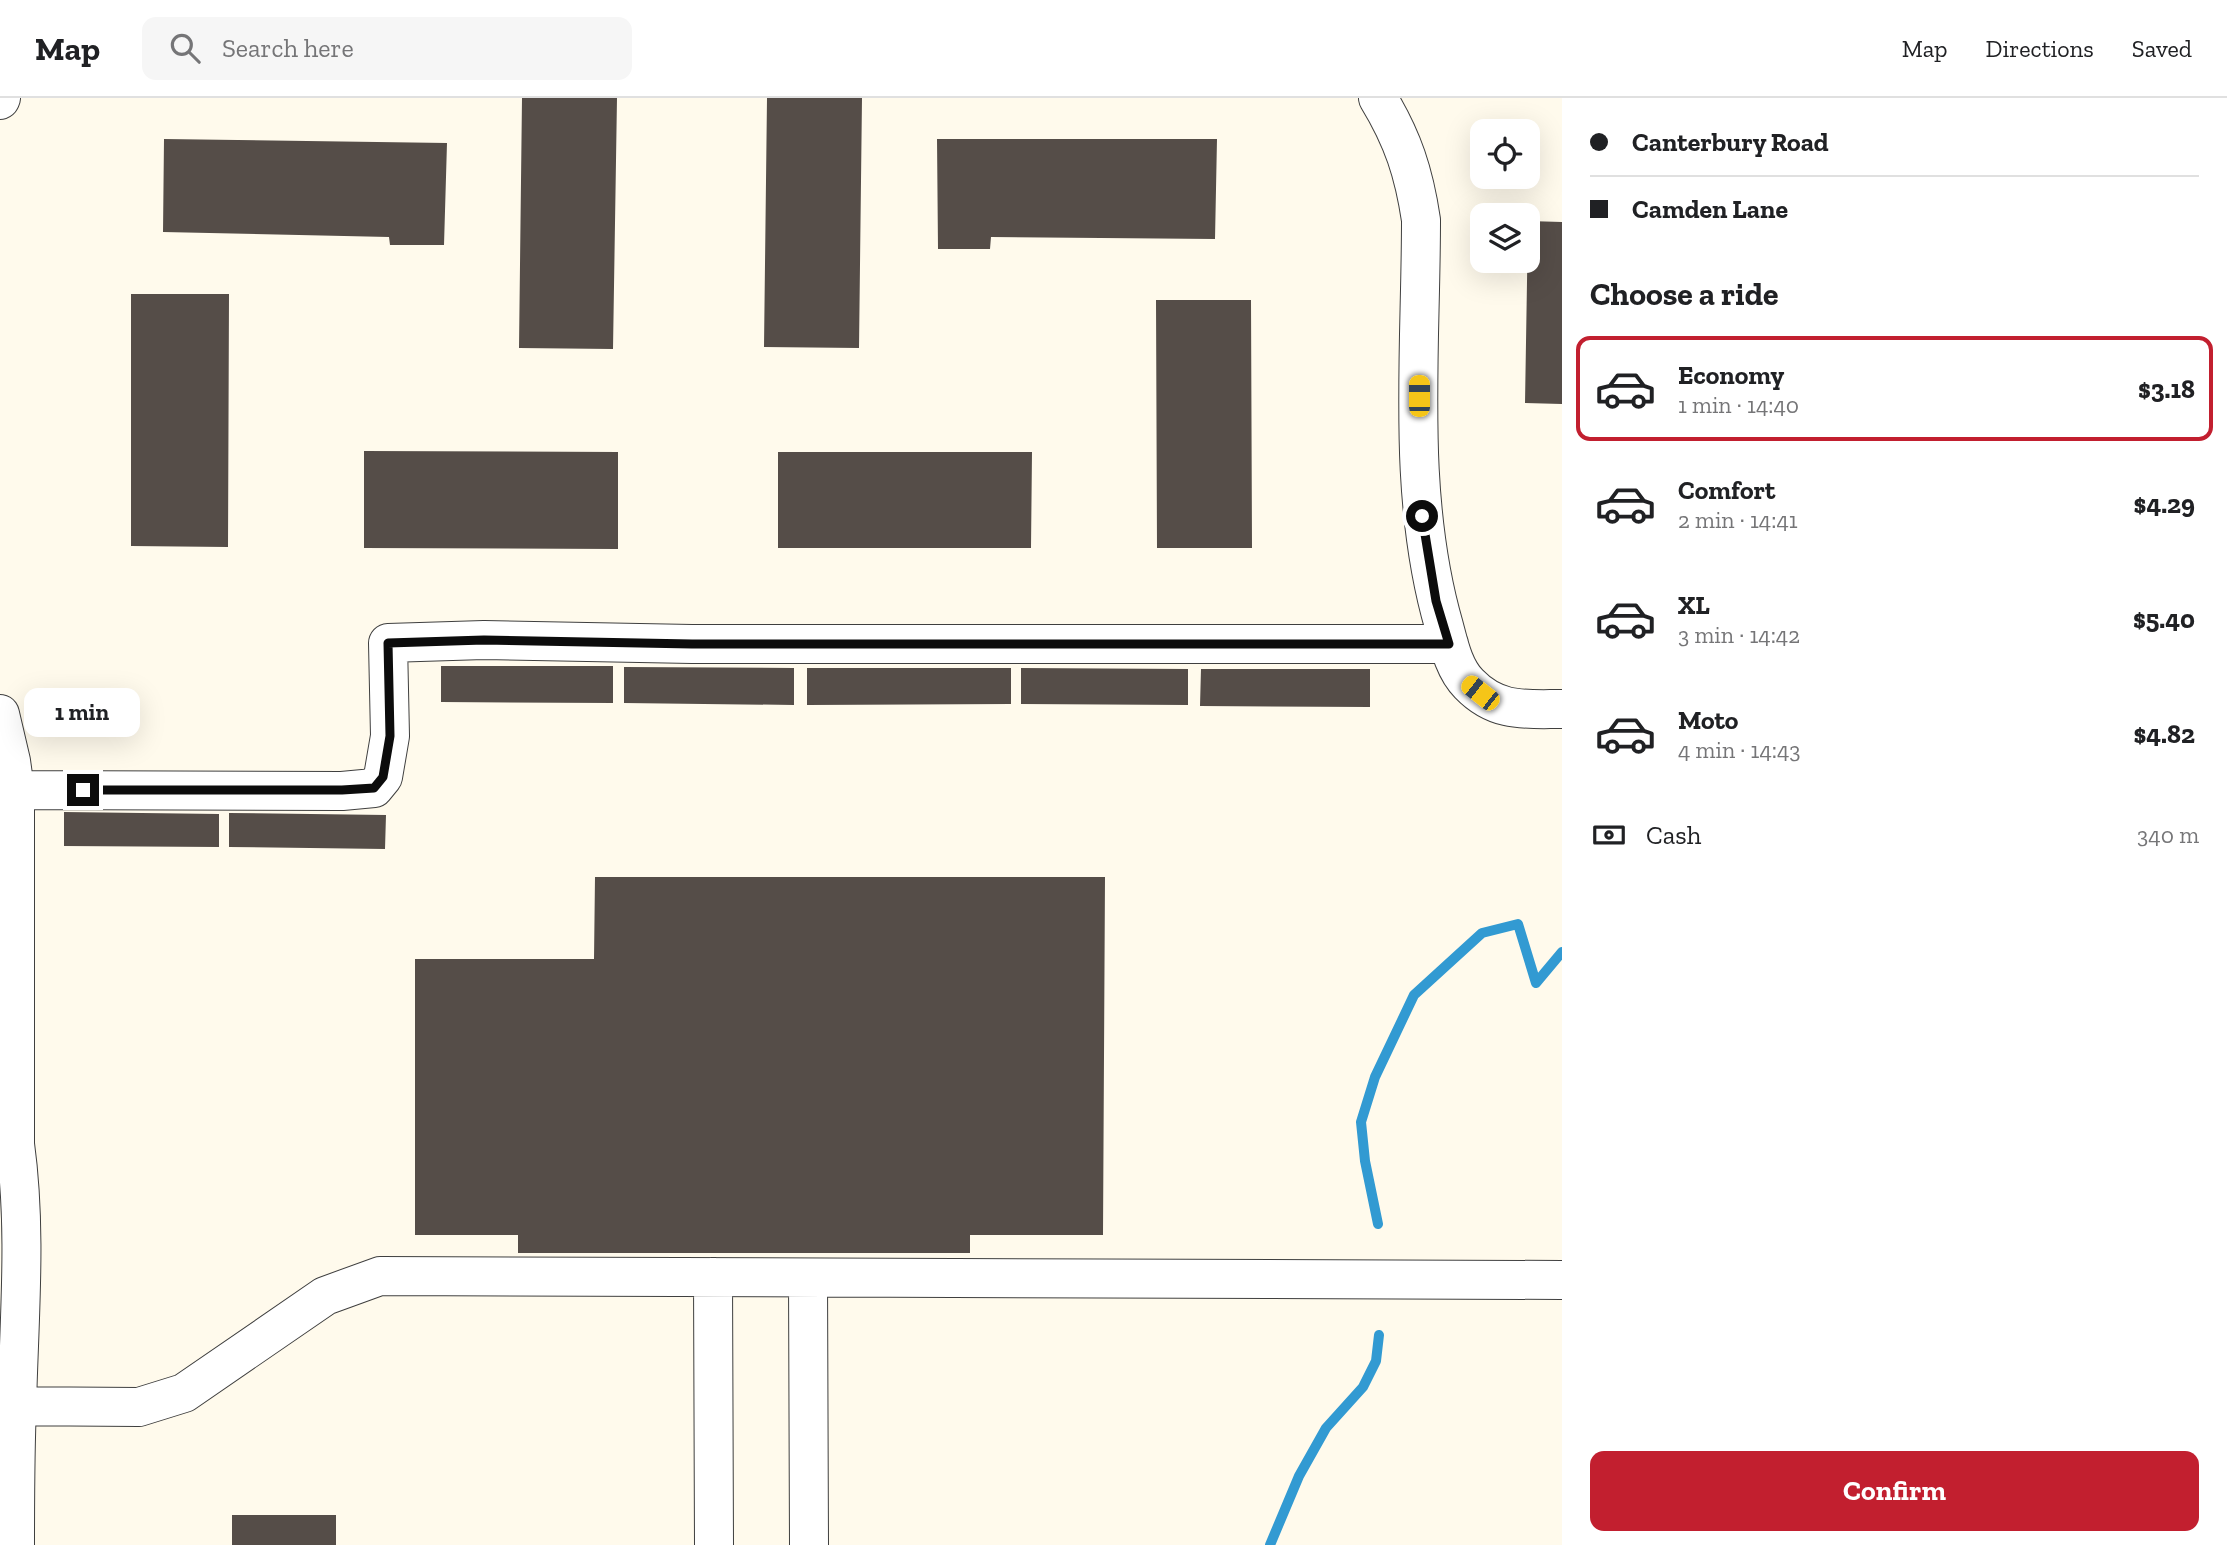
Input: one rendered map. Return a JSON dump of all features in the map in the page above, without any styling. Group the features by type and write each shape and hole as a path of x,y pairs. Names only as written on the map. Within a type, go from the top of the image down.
{"lane":[{"path":"1378,98 1405,149 1416,185 1421,220 1419,474 1424,538 1436,601 1455,663 1467,683 1492,702 1515,709 1562,709"},
{"path":"15,790 374,788 383,777 390,736 388,643 484,640 692,644 1449,644"},
{"path":"0,714 15,790 7,1144 0,1227"},
{"path":"7,1144 21,1189 22,1222 8,1406 15,1545"},
{"path":"8,1406 139,1407 184,1393 325,1296 380,1276 1562,1280"},
{"path":"713,1277 714,1545"},
{"path":"808,1278 808,1545"}],"building":[{"path":"522,98 617,98 613,349 519,348"},
{"path":"767,98 862,98 859,348 764,347"},
{"path":"164,139 447,143 444,245 390,245 389,237 163,232"},
{"path":"937,139 1217,139 1215,239 991,237 990,249 938,249"},
{"path":"1540,221 1562,222 1562,404 1525,403 1527,273 1540,273"},
{"path":"131,294 229,294 228,547 131,546"},
{"path":"1156,300 1251,300 1252,548 1157,548"},
{"path":"364,451 618,452 618,549 364,548"},
{"path":"778,452 1032,452 1031,548 778,548"},
{"path":"441,666 613,666 613,703 441,702"},
{"path":"624,667 794,668 794,705 624,703"},
{"path":"807,668 1011,668 1011,704 807,705"},
{"path":"1021,668 1188,669 1188,705 1021,704"},
{"path":"1201,669 1370,669 1370,707 1200,706"},
{"path":"64,812 219,814 219,847 64,846"},
{"path":"229,813 386,815 385,849 229,847"},
{"path":"595,877 1105,877 1103,1235 970,1235 970,1253 518,1253 518,1235 415,1235 415,959 594,959"},
{"path":"232,1515 336,1515 336,1545 232,1545"}],"waterway":[{"path":"1378,1224 1365,1161 1361,1122 1375,1077 1414,995 1482,933 1518,924 1536,983 1562,952"},
{"path":"1270,1545 1299,1476 1326,1428 1363,1387 1376,1361 1379,1335"}],"route":[{"path":"83,790 374,788 383,777 390,736 387,695 388,643 484,640 692,644 1449,644 1436,601 1422,516"}]}
